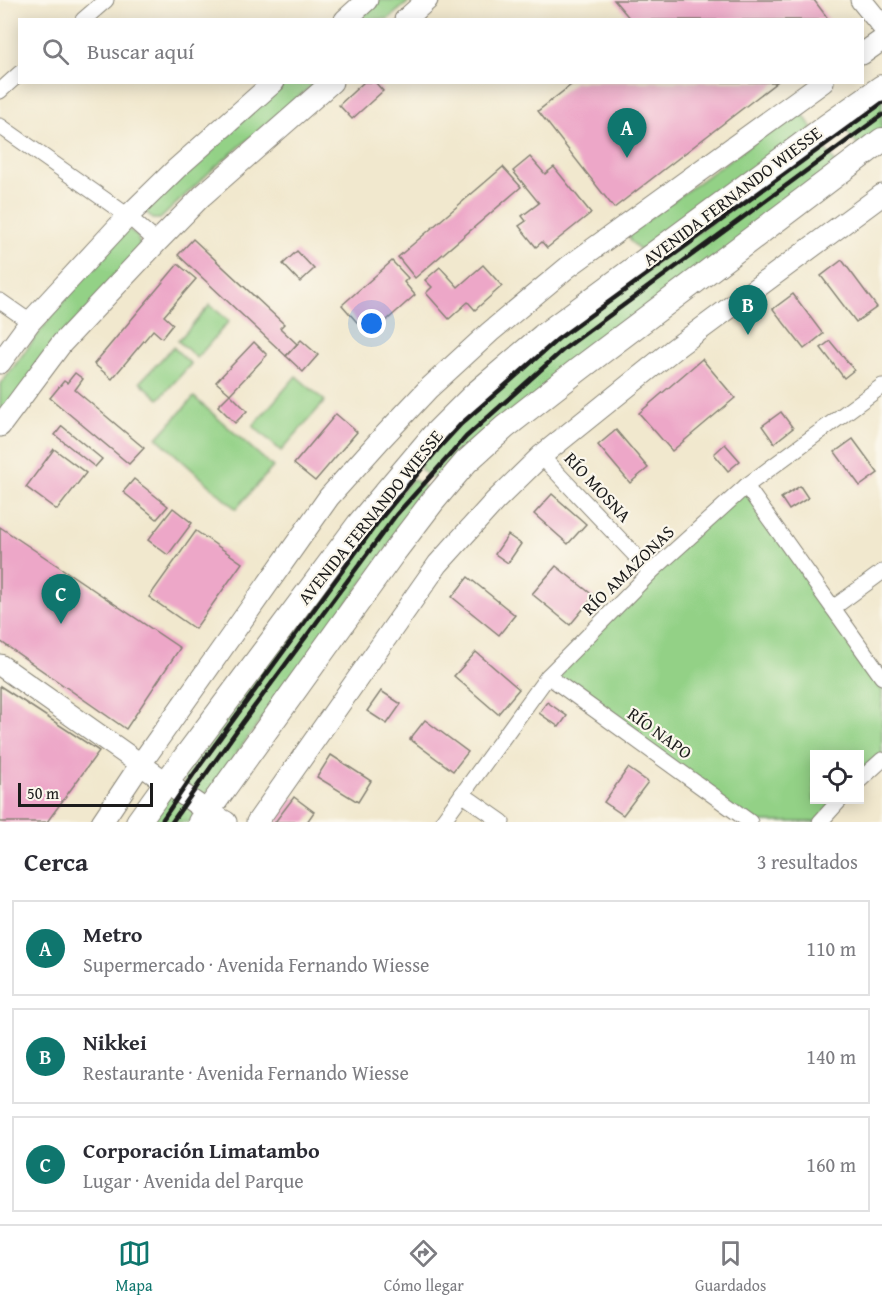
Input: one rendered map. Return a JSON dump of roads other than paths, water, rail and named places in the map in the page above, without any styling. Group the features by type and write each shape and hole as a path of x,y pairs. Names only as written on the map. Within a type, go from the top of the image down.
{"main road":[{"path":"347,18 367,0"},
{"path":"407,18 427,0"},
{"path":"861,0 882,26"},
{"path":"864,53 882,40"},
{"path":"0,363 30,322 128,216 176,169 272,84"},
{"path":"0,426 62,344 157,242 202,196 330,84"},
{"name":"AVENIDA FERNANDO WIESSE","path":"102,822 329,497 428,389 490,332 568,267 820,84"},
{"name":"AVENIDA FERNANDO WIESSE","path":"138,822 359,525 434,435 474,395 543,336 882,87"},
{"path":"0,665 166,783 212,820 393,552 466,462 505,427 569,377 882,140"},
{"path":"257,822 438,564 495,501 541,456 674,350 882,195"}],"street":[{"path":"85,18 106,0"},
{"path":"0,92 18,75"},
{"path":"0,126 128,216 157,242"},
{"path":"0,301 30,322"},
{"name":"RÍO AMAZONAS","path":"442,822 548,676 651,572 746,486 882,386"},
{"name":"RÍO MOSNA","path":"541,456 651,572"},
{"path":"746,486 882,677"},
{"path":"833,608 882,572"},
{"name":"RÍO NAPO","path":"548,676 750,822"},
{"path":"864,776 882,760"},
{"path":"462,794 502,822"},
{"path":"820,822 836,804"}],"railway":[{"path":"161,822 378,522 461,424 558,339 882,103"},
{"path":"172,822 396,515 466,437 564,349 882,115"}],"place":[{"name":"Metro","path":"627,158"},
{"name":"Nikkei","path":"748,335"},
{"name":"Corporación Limatambo","path":"61,624"}]}
